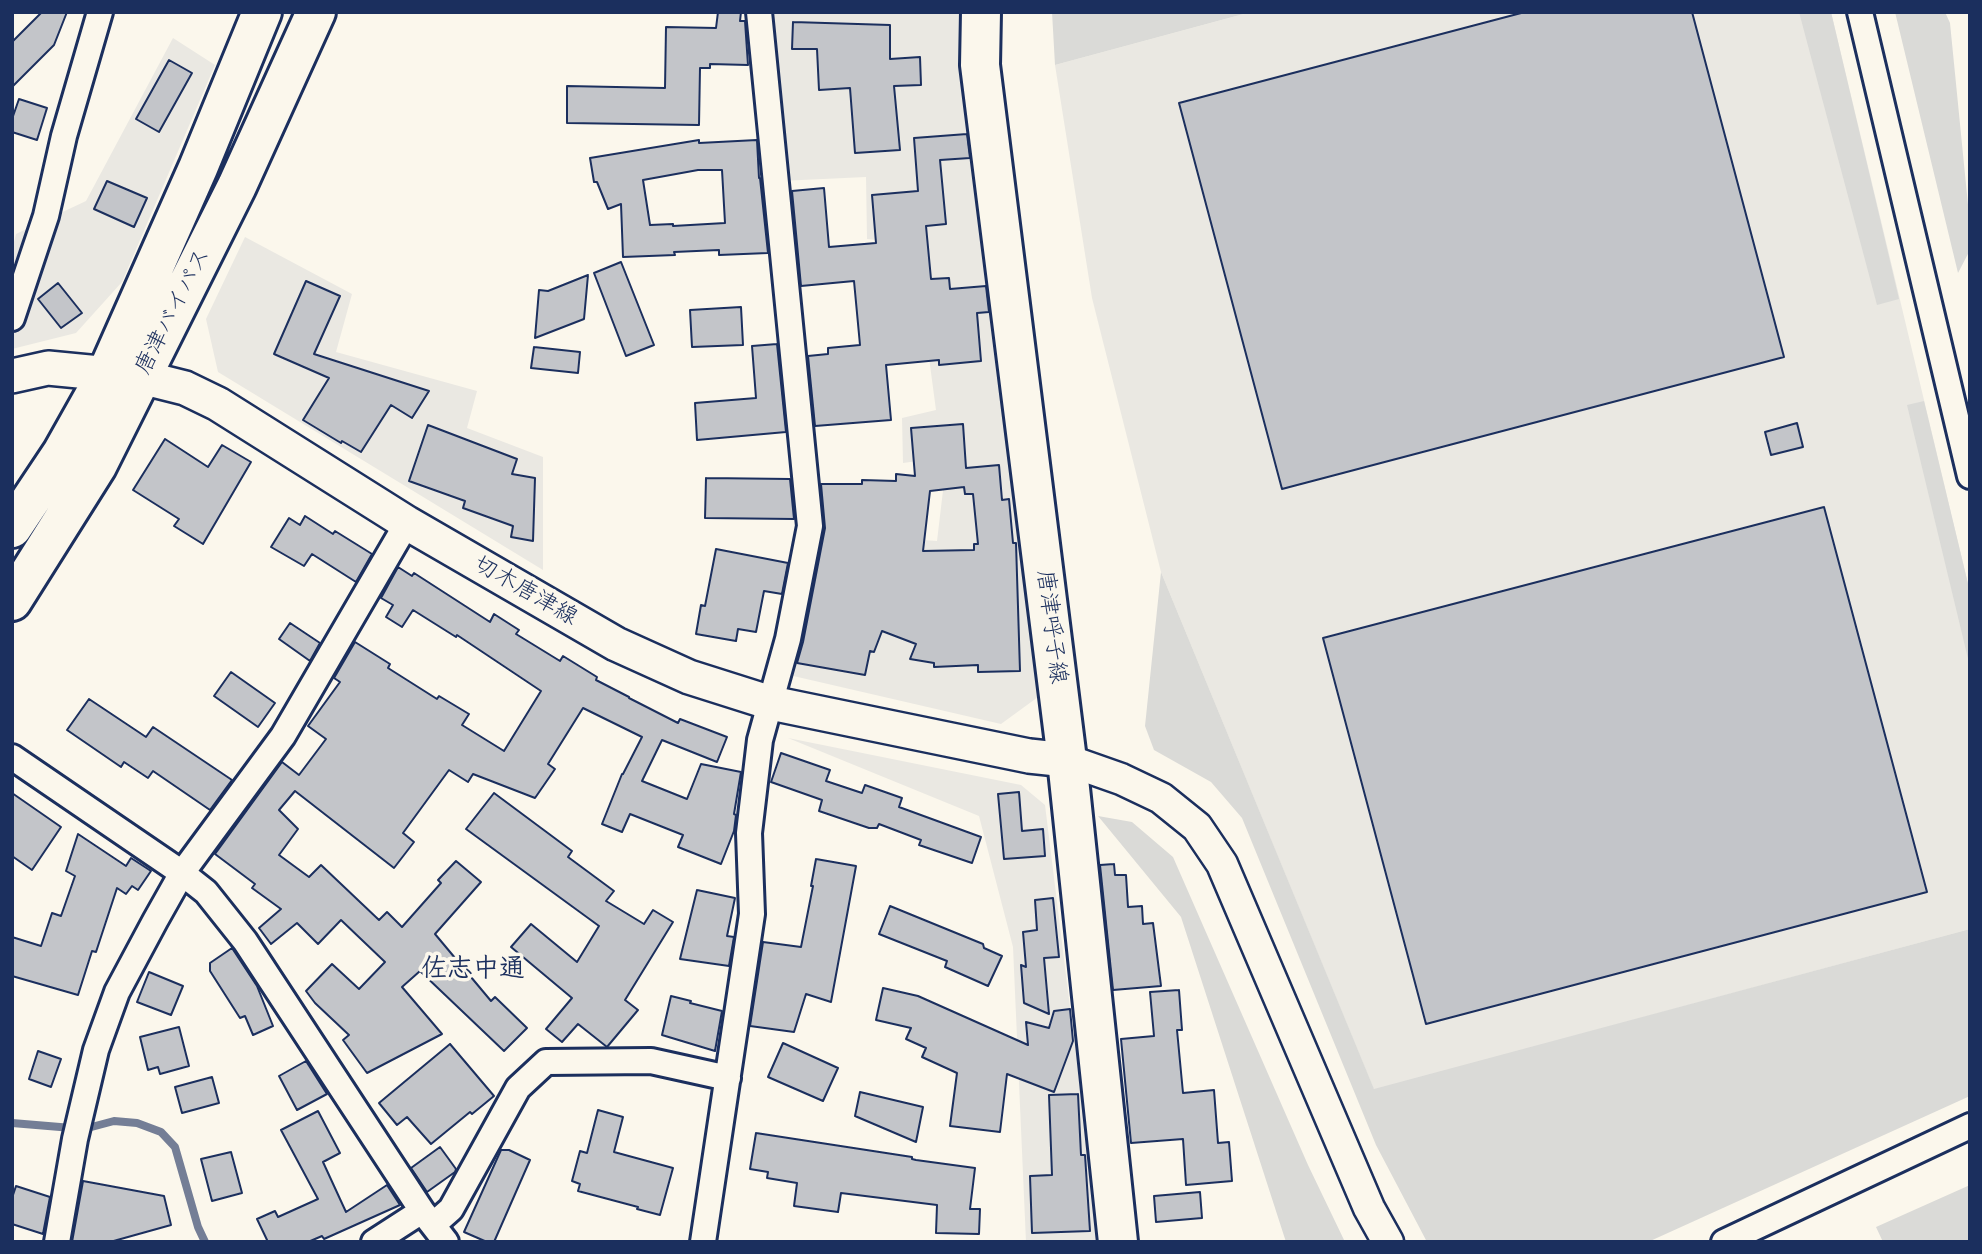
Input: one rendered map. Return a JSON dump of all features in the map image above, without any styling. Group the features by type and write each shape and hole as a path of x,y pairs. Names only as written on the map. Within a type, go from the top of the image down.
{"main road":[{"name":"唐津バイパス","path":"12,601 97,466 124,375 198,168 262,12"},
{"name":"唐津バイパス","path":"12,528 62,453 124,375 237,186 317,12"},
{"name":"唐津呼子線","path":"981,12 979,65 1067,760 1118,1242"},
{"name":"切木唐津線","path":"12,376 47,368 124,375 185,388 218,404 407,523 616,644 689,677 771,703 1015,754 1067,760"}],"street":[{"path":"12,318 46,216 64,136 100,12"},
{"path":"703,1242 752,914 749,832 760,740 788,639 810,526 759,12"},
{"path":"1860,12 1970,476"},
{"path":"57,1242 78,1128 96,1050 117,992 182,873 283,736 407,523"},
{"path":"12,757 206,892 245,941 434,1226"},
{"path":"1067,760 1121,779 1161,799 1197,827 1222,864 1369,1209 1388,1242"},
{"path":"374,1242 434,1226 452,1209 518,1087 547,1062 651,1061 728,1077"},
{"path":"1724,1242 1970,1126"}],"shaded area":[{"path":"765,12 962,12 964,60 1038,697 1001,724 789,675 816,532 937,541 947,457 903,463 902,418 936,410 924,320 877,240 867,239 866,177 780,181"},
{"path":"1052,12 1251,12 1055,65"},
{"path":"1251,12 1831,12 1970,592 1970,929 1374,1090 1161,572 1092,298 1055,65"},
{"path":"1799,12 1831,12 1899,299 1877,305"},
{"path":"1895,12 1945,12 1950,23 1970,225 1970,250 1958,273"},
{"path":"173,38 215,65 122,282 76,333 12,349 12,250 16,234 86,201"},
{"path":"245,237 352,294 336,352 477,391 467,428 543,457 543,570 218,372 206,319"},
{"path":"1924,401 1970,592 1970,667 1907,405"},
{"path":"1161,572 1374,1089 1970,929 1970,1096 1648,1242 1427,1242 1376,1145 1242,818 1211,782 1154,750 1145,726"},
{"path":"788,738 1021,785 1045,805 1099,1242 1026,1242 1013,947 979,816"},
{"path":"1098,816 1132,822 1173,857 1308,1165 1345,1242 1286,1242 1181,917"},
{"path":"1970,1185 1970,1242 1883,1242 1876,1227"}],"building":[{"path":"42,12 67,12 54,45 12,87 12,42"},
{"path":"718,12 741,12 740,21 745,21 748,65 710,64 710,68 700,68 699,125 567,123 567,86 665,88 666,27 716,28"},
{"path":"1525,12 1692,12 1784,357 1282,489 1179,103"},
{"path":"793,22 890,25 890,59 920,57 921,85 894,86 900,150 855,153 850,88 819,90 817,49 792,49"},
{"path":"169,60 192,73 159,132 136,119"},
{"path":"19,99 47,108 37,140 12,132 12,119"},
{"path":"967,134 970,158 940,160 946,224 926,226 931,279 949,278 950,289 986,286 989,312 977,313 981,361 939,365 939,360 886,365 891,420 815,426 808,356 828,354 828,348 860,345 854,281 801,286 792,191 824,188 829,247 876,243 872,195 918,191 914,138"},
{"path":"699,140 699,143 757,140 768,253 719,255 719,250 623,257 621,204 608,209 597,182 594,182 590,158","holes":["698,170 722,170 725,223 650,225 643,180"]},
{"path":"107,181 147,198 134,227 94,209"},
{"path":"621,262 654,345 626,356 594,273"},
{"path":"588,275 584,319 535,338 539,290 548,291"},
{"path":"306,281 340,296 314,354 429,391 412,418 391,405 361,452 303,420 329,378 274,354"},
{"path":"58,283 82,313 61,328 38,299"},
{"path":"741,307 743,345 692,347 690,310"},
{"path":"777,344 786,432 697,440 695,403 756,398 752,346"},
{"path":"534,347 580,352 578,373 531,368"},
{"path":"1797,423 1803,447 1771,455 1765,432"},
{"path":"963,424 966,468 999,465 1002,500 1009,499 1013,543 1016,543 1020,671 978,672 978,665 934,667 934,663 910,659 916,644 882,631 874,652 870,651 865,675 797,663 825,528 821,484 862,484 862,480 896,481 896,474 915,476 911,428","holes":["964,487 965,494 973,494 978,544 974,544 974,550 923,551 930,491"]},
{"path":"428,425 517,459 512,474 535,478 533,541 511,537 513,526 463,508 465,501 409,481"},
{"path":"165,439 208,467 222,445 251,462 203,544 174,526 179,519 133,490"},
{"path":"706,478 790,479 794,519 705,518"},
{"path":"1824,507 1927,892 1426,1024 1323,638"},
{"path":"305,516 372,554 356,582 312,554 304,566 271,547 289,518 300,525"},
{"path":"716,549 788,563 782,594 764,591 756,632 738,629 736,641 696,634 701,605 705,606"},
{"path":"398,567 412,576 414,573 490,622 494,614 519,630 516,634 560,661 563,656 597,677 596,680 629,698 678,723 680,719 727,737 717,762 662,740 642,781 687,799 701,764 741,772 734,831 721,864 678,847 683,835 630,814 622,832 602,824 622,774 642,737 583,708 548,764 555,769 535,798 473,774 468,782 449,770 403,833 414,842 394,868 295,791 279,810 298,829 279,855 309,877 321,865 379,920 387,912 402,927 441,883 438,880 456,861 481,882 435,934 491,1001 495,997 527,1028 504,1051 420,971 402,987 442,1034 367,1073 343,1040 349,1035 306,991 332,964 359,989 385,962 341,920 318,944 297,923 271,944 259,928 281,909 252,888 255,884 215,854 282,762 299,775 326,739 308,726 340,682 334,678 355,642 390,664 388,668 437,699 439,696 469,714 462,725 504,751 541,691 457,635 456,637 413,610 402,627 386,617 393,605 381,598"},
{"path":"290,623 320,643 310,661 279,639"},
{"path":"231,672 275,703 258,727 214,696"},
{"path":"89,699 146,737 153,727 232,780 210,810 153,771 148,778 124,762 121,767 67,730"},
{"path":"781,753 830,770 826,781 862,793 865,785 902,798 899,807 981,837 972,863 919,845 921,840 879,824 877,828 869,828 819,811 822,800 771,782"},
{"path":"1019,792 1022,831 1043,829 1045,856 1004,859 998,794"},
{"path":"12,793 61,827 32,870 12,856"},
{"path":"494,793 572,851 568,857 614,891 606,901 644,924 653,910 673,922 625,1000 638,1010 607,1047 578,1024 562,1042 546,1029 572,998 511,947 531,924 577,962 599,926 466,829"},
{"path":"78,834 126,866 131,858 151,871 138,890 132,886 126,894 117,888 96,952 92,951 78,995 12,976 12,937 41,946 52,913 61,916 75,876 66,871"},
{"path":"816,859 856,866 831,1002 806,994 794,1032 750,1026 763,942 801,947"},
{"path":"1114,864 1115,875 1126,875 1128,907 1142,906 1143,924 1153,923 1161,986 1113,990 1100,865"},
{"path":"697,890 735,898 727,936 734,937 729,966 680,959"},
{"path":"1053,898 1059,957 1044,958 1049,1014 1024,1003 1021,965 1026,967 1023,932 1037,930 1035,900"},
{"path":"890,906 983,944 984,948 1002,956 988,986 945,967 947,961 879,934"},
{"path":"232,948 257,986 273,1026 253,1035 245,1016 240,1018 210,971 210,963"},
{"path":"149,972 183,986 171,1015 137,1002"},
{"path":"883,988 918,996 1028,1045 1026,1022 1049,1028 1054,1011 1070,1009 1073,1041 1054,1092 1007,1074 1000,1132 950,1126 957,1073 922,1057 926,1048 906,1039 911,1028 876,1020"},
{"path":"1179,990 1182,1030 1177,1030 1183,1093 1214,1090 1218,1143 1229,1142 1232,1181 1186,1185 1183,1139 1131,1143 1121,1039 1154,1036 1150,992"},
{"path":"671,996 722,1011 715,1051 662,1035"},
{"path":"179,1027 189,1066 160,1074 158,1067 148,1070 140,1037"},
{"path":"783,1043 838,1068 823,1101 768,1077"},
{"path":"450,1044 494,1096 431,1144 407,1117 397,1125 379,1103"},
{"path":"38,1051 61,1059 51,1087 29,1079"},
{"path":"306,1061 327,1094 297,1110 279,1076"},
{"path":"212,1077 219,1103 182,1113 175,1087"},
{"path":"860,1092 923,1107 916,1142 855,1116"},
{"path":"1078,1094 1081,1155 1085,1155 1090,1231 1032,1233 1030,1176 1052,1175 1049,1095"},
{"path":"598,1110 623,1117 614,1152 673,1168 660,1215 578,1191 580,1184 572,1181 580,1151 587,1153"},
{"path":"318,1111 340,1153 323,1162 346,1212 387,1185 400,1205 324,1239 322,1236 308,1242 268,1242 257,1219 275,1211 278,1217 318,1199 281,1130"},
{"path":"756,1133 975,1168 970,1209 980,1209 979,1234 936,1233 937,1205 841,1193 838,1212 794,1206 797,1183 767,1178 768,1172 750,1169"},
{"path":"440,1147 456,1169 427,1192 411,1168"},
{"path":"501,1150 509,1150 530,1160 494,1242 487,1242 464,1232"},
{"path":"231,1152 242,1193 212,1201 201,1159"},
{"path":"83,1181 164,1196 171,1225 110,1242 72,1242"},
{"path":"16,1186 50,1197 43,1234 12,1224 12,1198"},
{"path":"1200,1192 1202,1218 1156,1222 1154,1196"}],"waterway":[{"path":"12,1123 84,1129 114,1121 137,1123 161,1132 175,1147 198,1227 205,1242"}],"district":[{"name":"佐志中通","path":"473,971"}]}
